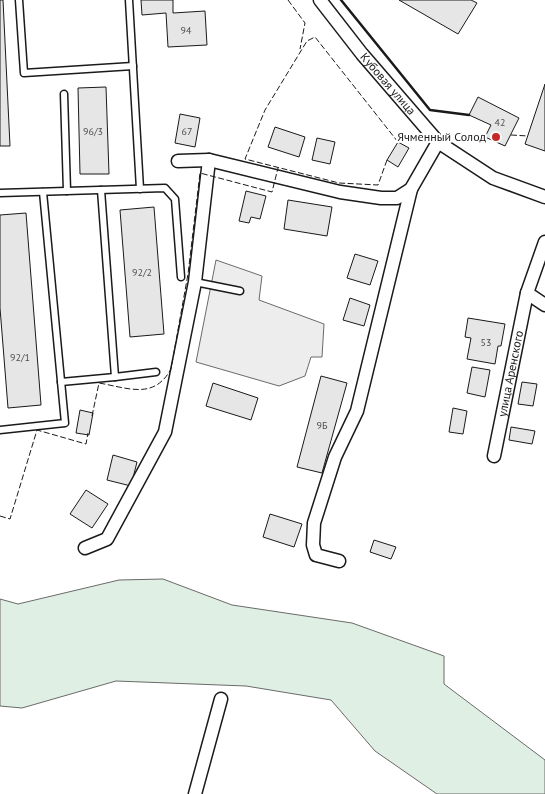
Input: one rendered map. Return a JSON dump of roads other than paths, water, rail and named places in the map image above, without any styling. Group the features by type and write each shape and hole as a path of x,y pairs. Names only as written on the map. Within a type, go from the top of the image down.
{"street":[{"name":"Кубовая улица","path":"320,0 362,54 438,142 493,178 545,197"},
{"path":"339,561 316,555 313,545 314,523 335,457 357,411 411,189 438,142"},
{"path":"178,161 209,160 340,192 365,196 397,198 411,189"},
{"path":"85,548 107,539 164,432 195,282 209,160"},
{"name":"улица Аренского","path":"494,456 527,294 545,242"},
{"path":"527,294 545,305"},
{"path":"195,794 221,699"}],"lane":[{"path":"19,0 24,73 133,66"},
{"path":"129,0 140,189"},
{"path":"64,94 67,191"},
{"path":"0,193 165,188 175,199 181,277"},
{"path":"101,190 116,377"},
{"path":"0,430 65,422 43,192"},
{"path":"195,282 240,291"},
{"path":"61,382 156,372"}],"place":[{"name":"Ячменный Солод","path":"496,137"}]}
